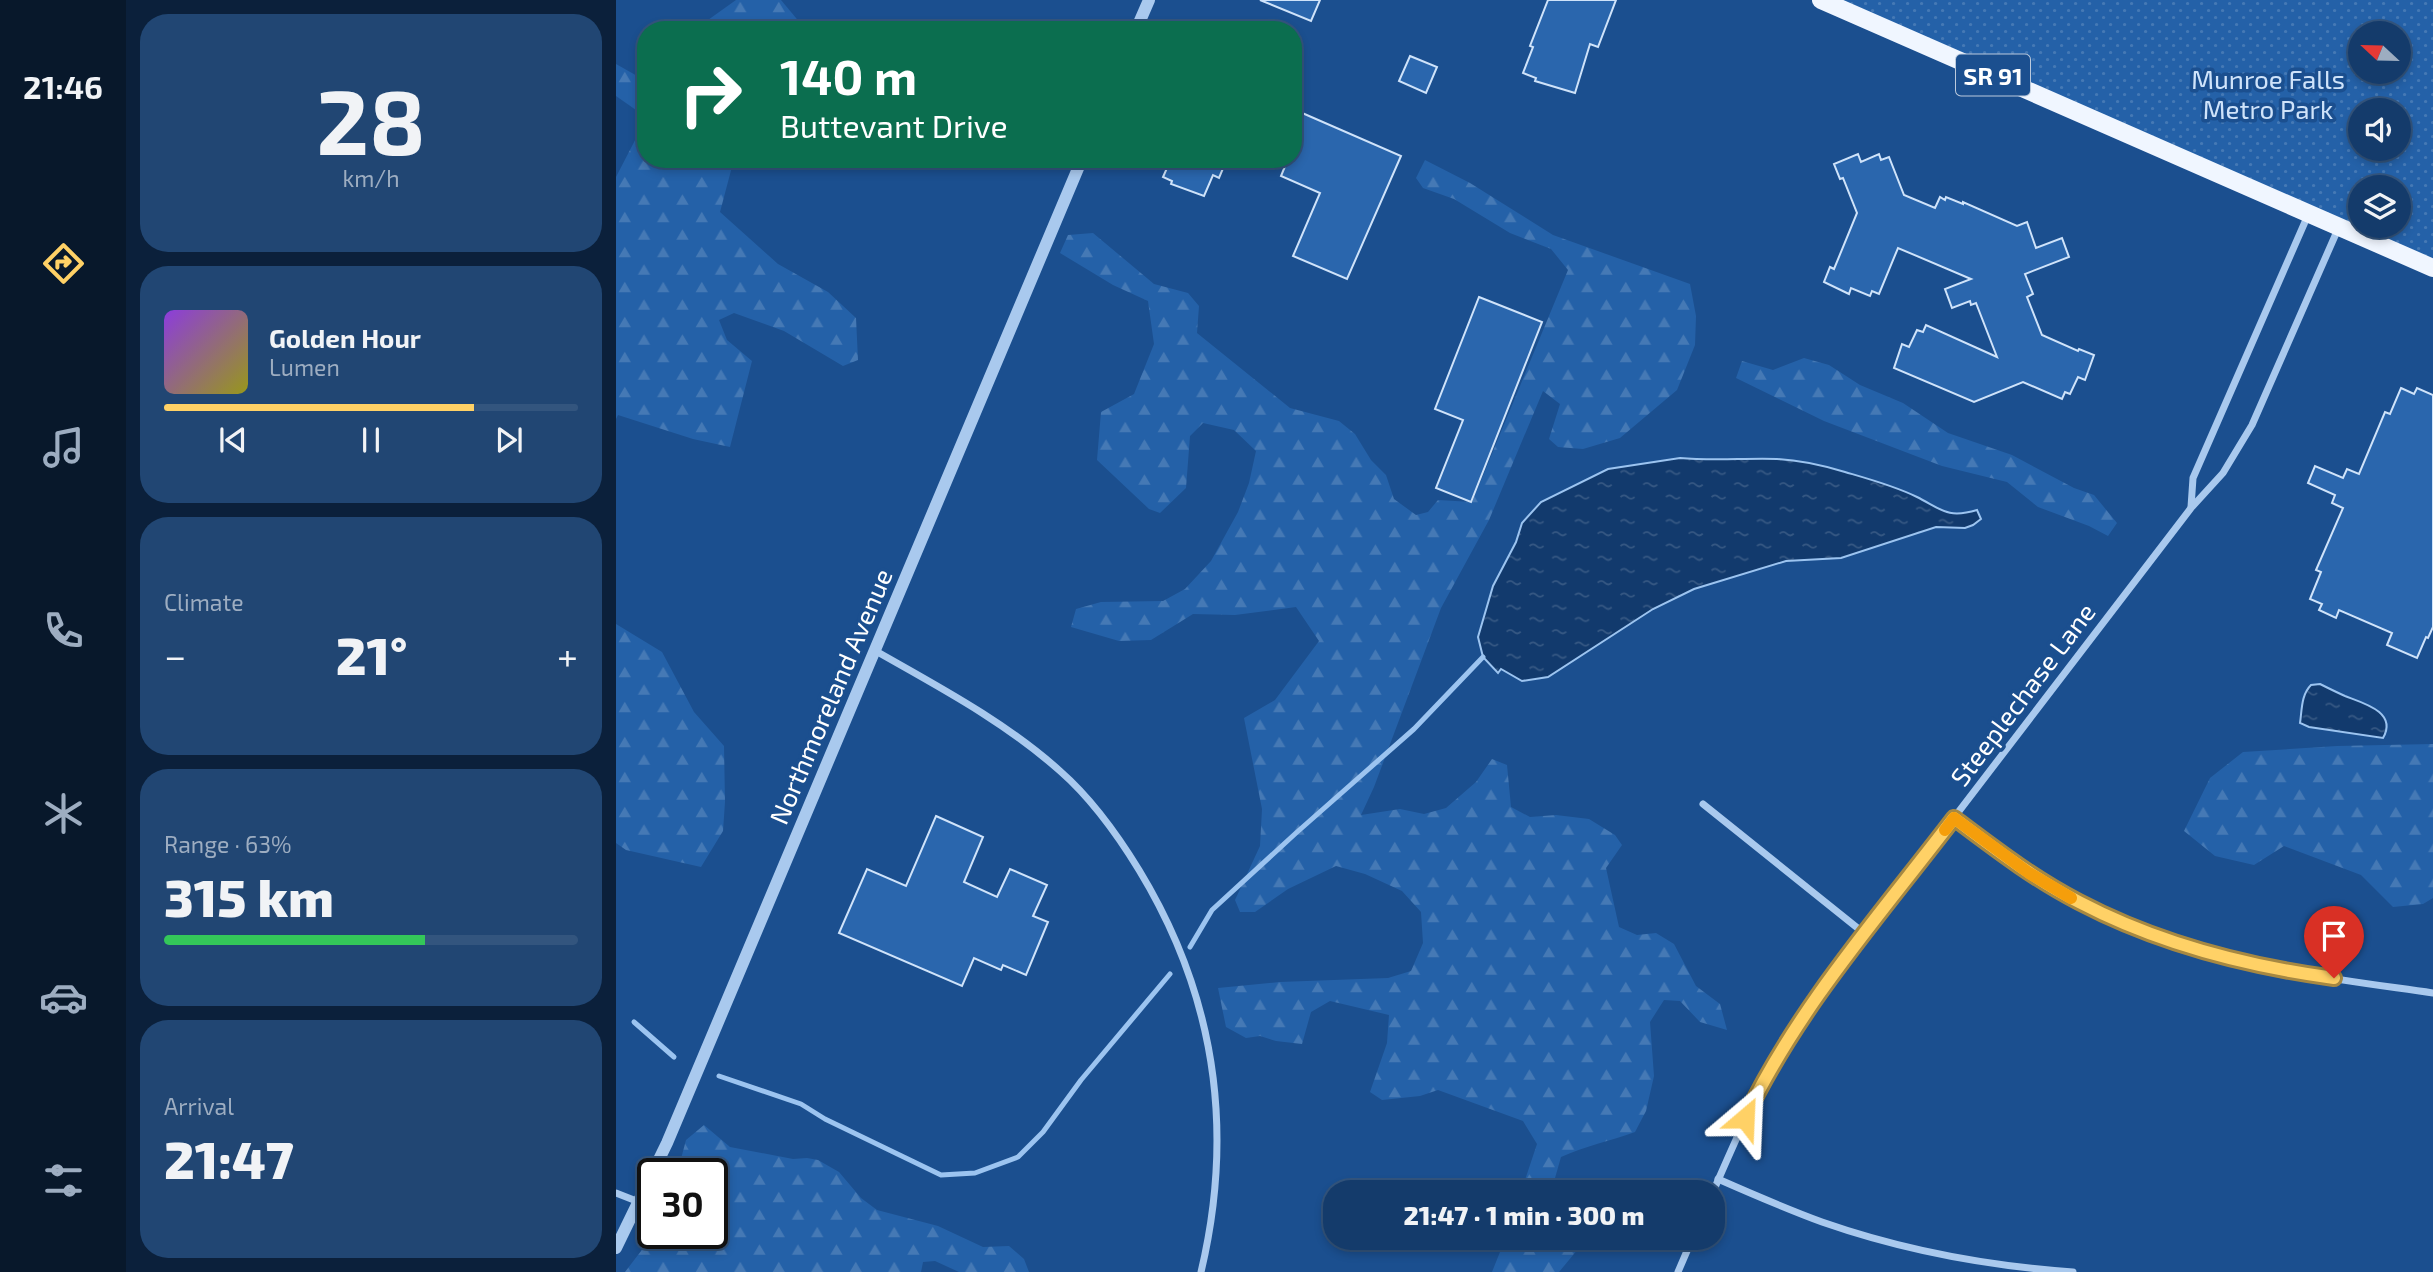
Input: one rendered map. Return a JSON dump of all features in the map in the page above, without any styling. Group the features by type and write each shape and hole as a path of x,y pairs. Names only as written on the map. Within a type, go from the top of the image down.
{"main road":[{"name":"SR 91","path":"1821,0 2433,268"}],"street":[{"path":"1140,21 1149,0"},
{"name":"Northmoreland Avenue","path":"660,1158 1078,168"},
{"path":"2191,508 2193,478 2308,215"},
{"name":"Steeplechase Lane","path":"1718,1179 1756,1095 1796,1025 1824,984 2191,508 2223,472 2252,425 2323,257 2338,228"},
{"path":"874,650 1007,727 1063,773 1118,835 1163,909 1195,992 1207,1033 1215,1077 1216,1152 1212,1212 1201,1272"},
{"path":"1703,804 1865,934"},
{"path":"1954,818 2029,873 2077,901 2139,930 2217,956 2285,971 2433,993"},
{"path":"1718,1179 1823,1222 1890,1242 2000,1264 2073,1272"},
{"path":"616,1193 637,1201"},
{"name":"Northmoreland Avenue","path":"616,1248 637,1206"},
{"path":"1678,1272 1687,1250"}],"green space":[{"path":"736,0 781,0 798,21 707,21"},
{"name":"Munroe Falls Metro Park","path":"1821,0 2433,0 2433,268 2364,238 2411,238 2411,175 2348,175 2348,231"},
{"path":"616,64 637,76 637,111 616,96"},
{"path":"637,136 637,168 732,168 720,212 778,264 828,292 856,318 858,360 843,366 784,331 734,313 719,320 727,340 752,361 730,447 693,439 618,415 616,419 616,177"},
{"path":"1425,160 1470,183 1553,235 1690,284 1696,316 1695,345 1677,390 1620,438 1583,449 1558,447 1549,439 1560,404 1543,391 1489,520 1441,608 1361,815 1400,809 1424,814 1446,808 1476,782 1492,759 1507,765 1511,807 1530,817 1556,815 1589,819 1615,835 1622,845 1606,868 1619,927 1637,935 1656,933 1674,944 1696,986 1720,1004 1727,1030 1700,1022 1680,1001 1664,1000 1650,1022 1654,1076 1646,1111 1635,1132 1561,1157 1554,1180 1525,1180 1537,1144 1523,1121 1438,1090 1420,1096 1382,1100 1370,1092 1387,1043 1389,1015 1330,1001 1311,1012 1302,1044 1260,1036 1246,1038 1226,1027 1218,988 1280,982 1388,978 1411,971 1423,943 1421,912 1402,891 1365,874 1336,866 1288,889 1255,912 1240,912 1235,900 1260,846 1262,809 1244,718 1275,700 1319,641 1296,607 1235,615 1193,614 1151,640 1119,641 1071,627 1076,609 1101,602 1163,601 1185,589 1211,561 1238,512 1249,483 1256,451 1234,430 1203,423 1190,436 1186,488 1160,513 1149,509 1097,460 1101,412 1134,394 1154,344 1148,301 1113,285 1060,253 1068,235 1093,233 1154,284 1188,293 1199,306 1197,333 1290,408 1339,421 1355,434 1371,460 1386,475 1394,499 1416,515 1428,512 1438,500 1472,502 1568,270 1551,249 1510,233 1454,199 1423,188 1416,178"},
{"path":"1804,358 1829,365 1860,385 1903,403 1948,433 2012,455 2074,488 2094,495 2117,523 2108,536 2038,507 2007,482 1942,466 1824,421 1736,378 1742,361 1773,370"},
{"path":"616,624 662,652 694,712 724,746 723,831 701,867 626,850 616,843"},
{"path":"2433,744 2433,898 2423,904 2393,907 2361,875 2284,846 2254,865 2215,856 2184,831 2210,778 2243,752"},
{"path":"704,1125 730,1147 793,1159 818,1160 839,1172 861,1198 877,1210 938,1226 983,1247 1009,1246 1024,1259 1029,1272 959,1272 935,1261 923,1262 921,1272 625,1272 643,1249 728,1249 728,1158 681,1158 686,1140"},
{"path":"1501,1250 1577,1250 1559,1272 1492,1272"}],"water":[{"path":"1680,458 1777,459 1811,464 1891,486 1951,513 1977,510 1981,519 1965,528 1936,527 1841,558 1786,561 1694,589 1653,609 1548,677 1522,681 1501,669 1498,673 1483,657 1478,637 1493,586 1516,542 1522,523 1541,502 1608,469"},
{"path":"2320,684 2369,706 2382,715 2386,721 2383,738 2309,727 2300,723 2305,693 2311,685"}],"building":[{"path":"1260,0 1320,0 1311,21"},
{"path":"1548,0 1616,0 1598,47 1590,44 1575,93 1535,81 1536,78 1523,73 1533,47 1530,46"},
{"path":"1410,56 1437,67 1426,93 1399,81"},
{"path":"1302,113 1401,156 1347,279 1293,256 1320,193 1281,176 1284,168 1302,168"},
{"path":"1858,154 1861,162 1879,154 1881,160 1889,157 1904,195 1935,208 1940,197 1945,200 1946,197 2017,226 2027,222 2036,248 2062,238 2069,257 2025,274 2033,294 2027,297 2042,335 2094,355 2085,380 2078,377 2070,394 2065,392 2062,399 2023,382 1974,402 1894,368 1902,344 1909,347 1917,330 1923,332 1926,325 1997,357 1976,303 1971,305 1970,301 1952,308 1945,289 1971,279 1898,248 1879,294 1872,291 1870,296 1851,288 1849,294 1824,282 1830,267 1834,269 1857,213 1843,178 1840,179 1834,164"},
{"path":"1167,168 1223,168 1219,178 1213,175 1204,196 1171,184 1172,181 1163,177"},
{"path":"1479,297 1542,322 1471,502 1436,488 1463,420 1435,409"},
{"path":"2401,388 2414,394 2417,388 2433,395 2433,627 2417,658 2387,645 2392,633 2339,610 2336,618 2319,610 2322,604 2310,599 2321,572 2316,570 2343,508 2332,503 2335,495 2308,483 2315,466 2343,478 2347,469 2359,474 2385,412 2390,414"},
{"path":"936,816 983,837 964,882 997,897 1010,869 1047,885 1033,916 1048,922 1026,975 1003,965 1001,970 974,958 962,986 839,933 867,869 906,886"}],"waterway":[{"path":"1190,947 1212,910 1414,729 1483,657"},
{"path":"719,1076 801,1104 825,1119 941,1175 975,1173 1018,1157 1043,1132 1081,1080 1170,974"},
{"path":"634,1022 674,1057"}],"slow traffic":[{"path":"1945,830 1954,818 2029,873 2071,898"}],"route":[{"path":"1745,1118 1772,1065 1824,984 1954,818 2029,873 2126,926 2217,956 2285,971 2334,978"}]}
